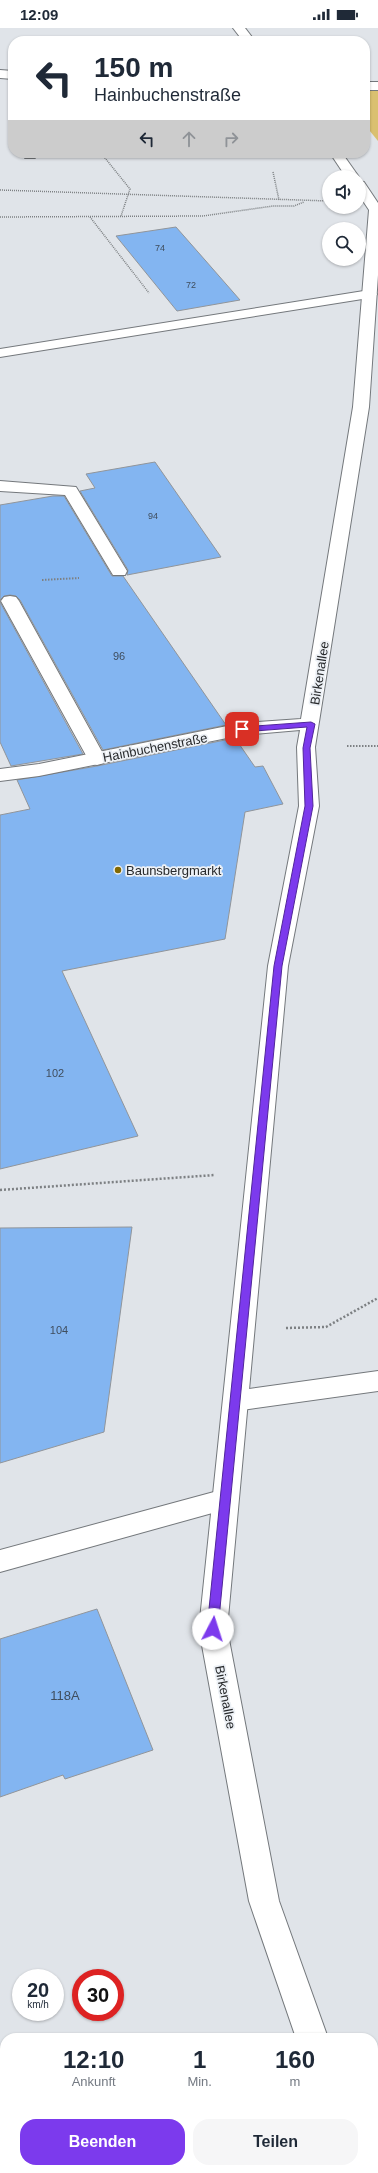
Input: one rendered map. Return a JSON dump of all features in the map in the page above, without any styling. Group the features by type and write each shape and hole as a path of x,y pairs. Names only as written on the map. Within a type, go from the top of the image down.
{"street":[{"path":"239,28 245,36"},
{"path":"340,158 348,170"},
{"name":"Birkenallee","path":"310,2033 264,1901 213,1629 241,1330 278,966 309,806 306,748 361,407 376,210 366,195"},
{"path":"0,353 370,294"},
{"path":"0,486 70,490 119,571"},
{"path":"10,600 97,758"},
{"name":"Hainbuchenstraße","path":"0,775 39,770 242,729 311,724"},
{"path":"235,1401 378,1381"},
{"path":"0,1561 225,1500"}],"path":[{"path":"105,158 130,189 131,195"},
{"path":"273,172 279,200"},
{"path":"0,190 322,201"},
{"path":"121,216 124,203 131,195"},
{"path":"0,217 203,216 273,206 294,206 307,201"},
{"path":"90,216 175,326"},
{"path":"38,581 74,579 119,571"},
{"path":"0,1190 167,1177 258,1173"},
{"path":"241,1330 326,1327 378,1298"}],"shaded area":[{"path":"370,91 378,91 378,141 370,131"}],"building":[{"path":"176,227 240,300 177,311 116,236"},
{"path":"155,462 221,557 127,575 128,570 80,491 95,488 86,474"},
{"path":"53,496 64,496 112,576 123,576 226,725 103,750 20,600 16,596 10,595 4,596 0,600 0,505"},
{"path":"0,602 83,754 11,766 0,742"},
{"path":"235,738 255,767 263,766 283,804 245,812 225,939 62,971 138,1136 0,1169 0,815 30,809 17,780 97,766"},
{"path":"132,1227 104,1432 0,1463 0,1228"},
{"path":"97,1609 153,1750 65,1779 63,1775 0,1797 0,1639"}],"place":[{"name":"Baunsbergmarkt","path":"118,870"}],"route":[{"path":"213,1629 241,1330 278,966 309,806 306,748 311,724 242,729"}]}
